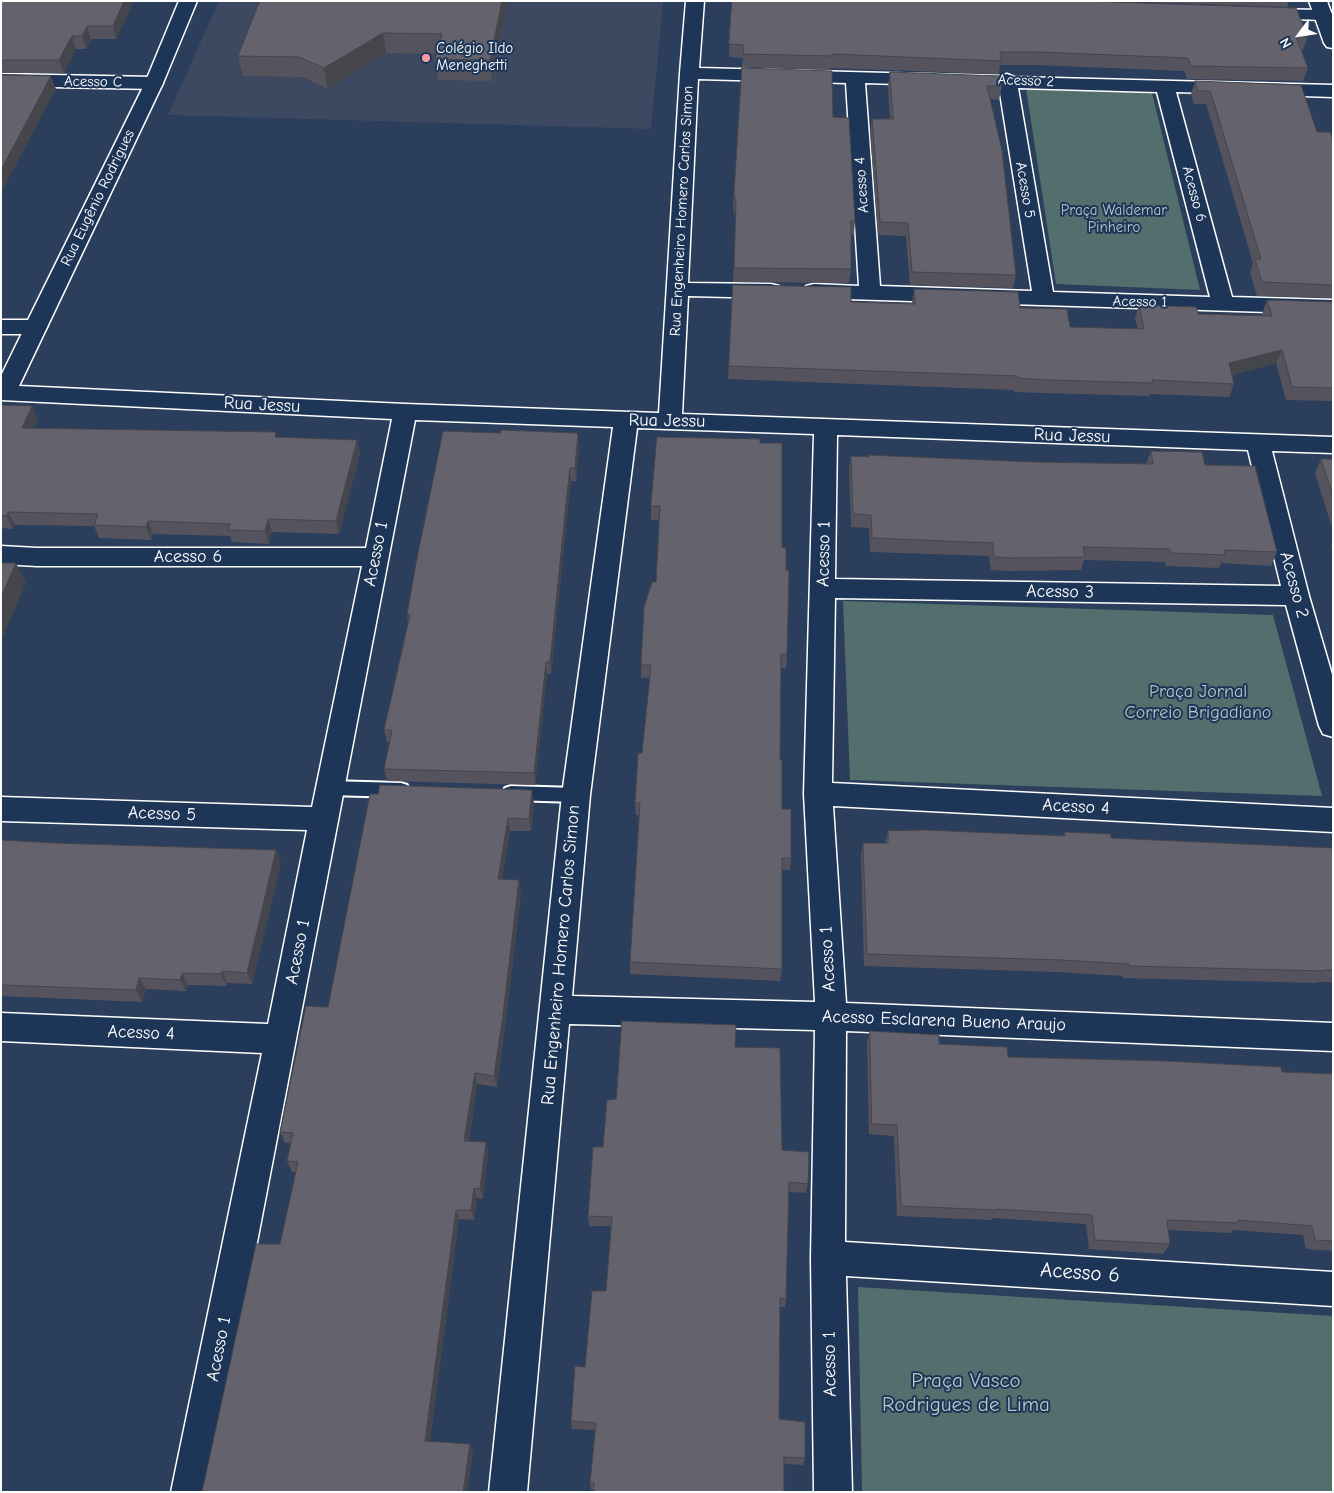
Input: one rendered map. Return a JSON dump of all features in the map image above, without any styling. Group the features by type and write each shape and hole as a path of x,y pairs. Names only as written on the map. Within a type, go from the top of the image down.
{"street":[{"name":"Rua Eugênio Rodrigues","path":"3,393 154,82 188,1"},
{"name":"Rua Engenheiro Homero Carlos Simon","path":"670,420 689,72 695,1"},
{"path":"1245,13 1321,8 1333,43"},
{"name":"Acesso 2","path":"689,72 1333,91"},
{"name":"Acesso 4","path":"855,77 870,292"},
{"name":"Acesso C","path":"1,80 154,82"},
{"name":"Acesso 5","path":"1006,80 1044,299"},
{"name":"Acesso 6","path":"1165,85 1223,304"},
{"name":"Acesso 1","path":"677,289 870,292 1044,299 1333,306"},
{"path":"1,327 36,327"},
{"name":"Rua Jessu","path":"3,393 405,412 1333,445"},
{"name":"Acesso 1","path":"190,1492 405,412"},
{"name":"Rua Engenheiro Homero Carlos Simon","path":"508,1492 576,795 626,420"},
{"name":"Acesso 1","path":"826,426 818,794 831,1016 828,1258 833,1492"},
{"name":"Acesso 2","path":"1258,443 1296,596 1333,726"},
{"name":"Acesso 6","path":"1,554 47,557 375,557"},
{"name":"Acesso 3","path":"823,588 1296,596"},
{"name":"Acesso 4","path":"818,794 1333,820"},
{"name":"Acesso 5","path":"1,809 324,819"},
{"name":"Acesso Esclarena Bueno Araujo","path":"556,1010 831,1016 1333,1038"},
{"name":"Acesso 4","path":"1,1027 280,1039"},
{"name":"Acesso 6","path":"828,1258 1333,1289"}],"lane":[{"path":"329,788 418,791"},
{"path":"497,793 576,795"}],"shaded area":[{"name":"Colégio Ildo Meneghetti","path":"219,1 663,1 651,129 168,115"}],"green space":[{"name":"Praça Waldemar Pinheiro","path":"1026,88 1152,93 1200,290 1056,284"},
{"name":"Praça Jornal Correio Brigadiano","path":"843,601 1273,615 1322,796 850,780"},
{"name":"Praça Vasco Rodrigues de Lima","path":"858,1287 1333,1316 1333,1492 862,1492"}],"building":[{"path":"1,1 124,1 113,26 87,26 82,36 72,36 59,60 1,60"},
{"path":"261,1 502,1 490,60 435,59 442,34 383,33 324,68 299,57 238,56"},
{"path":"732,1 1079,1 1296,8 1308,37 1296,37 1308,68 1191,66 1188,58 1037,52 1000,52 1001,61 832,54 832,56 743,54 744,45 729,44"},
{"path":"742,68 832,71 833,117 849,118 855,221 851,221 851,269 734,268 736,200 734,193"},
{"path":"890,72 1000,76 1002,86 987,86 1002,150 1016,275 912,272 908,223 880,222 872,119 893,119"},
{"path":"1,75 51,76 1,170"},
{"path":"1195,81 1301,85 1317,132 1330,132 1333,140 1333,285 1262,282 1255,259 1261,259 1210,91 1198,91"},
{"path":"733,285 851,287 851,302 915,304 914,289 1018,292 1020,308 1067,309 1070,327 1144,329 1139,305 1196,307 1198,314 1272,316 1267,300 1333,302 1333,388 1292,387 1282,350 1229,363 1234,384 1152,380 1153,383 1048,380 1017,378 1017,376 729,366"},
{"path":"1,405 32,406 22,428 276,432 275,437 357,440 336,521 268,519 265,531 228,530 230,524 148,521 146,527 94,525 98,514 8,512 7,516 1,515"},
{"path":"501,430 578,433 575,468 570,468 550,662 546,662 534,773 384,769 392,730 384,730 410,615 407,615 416,563 443,431 500,433"},
{"path":"657,437 760,439 760,443 782,443 782,547 786,548 786,570 789,570 787,654 781,654 780,760 782,760 782,809 791,809 791,858 782,858 782,969 630,962 640,803 635,803 638,753 642,753 651,665 641,665 644,607 652,582 656,582 660,506 651,506"},
{"path":"1151,451 1202,452 1205,465 1255,466 1277,552 1224,550 1225,555 1171,553 1170,549 1083,547 1085,557 994,557 993,543 872,538 871,515 853,514 851,456 1153,464"},
{"path":"1321,459 1333,459 1333,495"},
{"path":"1,563 16,563 1,597"},
{"path":"380,785 532,790 529,819 508,818 498,879 519,880 503,1015 494,1076 475,1073 464,1141 486,1142 480,1189 474,1188 471,1210 456,1210 425,1441 470,1444 463,1492 202,1492 256,1244 280,1244 298,1162 287,1161 293,1133 280,1132 306,1006 328,1007 370,794 378,794"},
{"path":"925,830 1065,836 1064,832 1111,834 1111,838 1333,848 1333,970 1129,966 1129,964 1062,960 867,954 863,843 888,843 888,831"},
{"path":"1,840 276,850 247,973 222,971 221,974 182,973 180,980 139,978 136,990 1,985"},
{"path":"622,1021 736,1025 735,1047 780,1048 782,1150 809,1152 808,1184 789,1182 786,1299 780,1298 779,1419 805,1422 805,1458 784,1457 784,1492 594,1492 594,1483 590,1483 596,1423 571,1421 575,1366 585,1367 592,1291 606,1291 612,1217 588,1216 593,1147 603,1147 607,1100 616,1099"},
{"path":"870,1031 939,1035 939,1044 1007,1047 1008,1057 1167,1061 1281,1067 1282,1072 1333,1074 1333,1241 1315,1240 1312,1226 1238,1220 1238,1223 1167,1220 1170,1244 1095,1240 1092,1215 901,1206 897,1125 872,1124"}],"place":[{"name":"Colégio Ildo Meneghetti","path":"426,58"}]}
